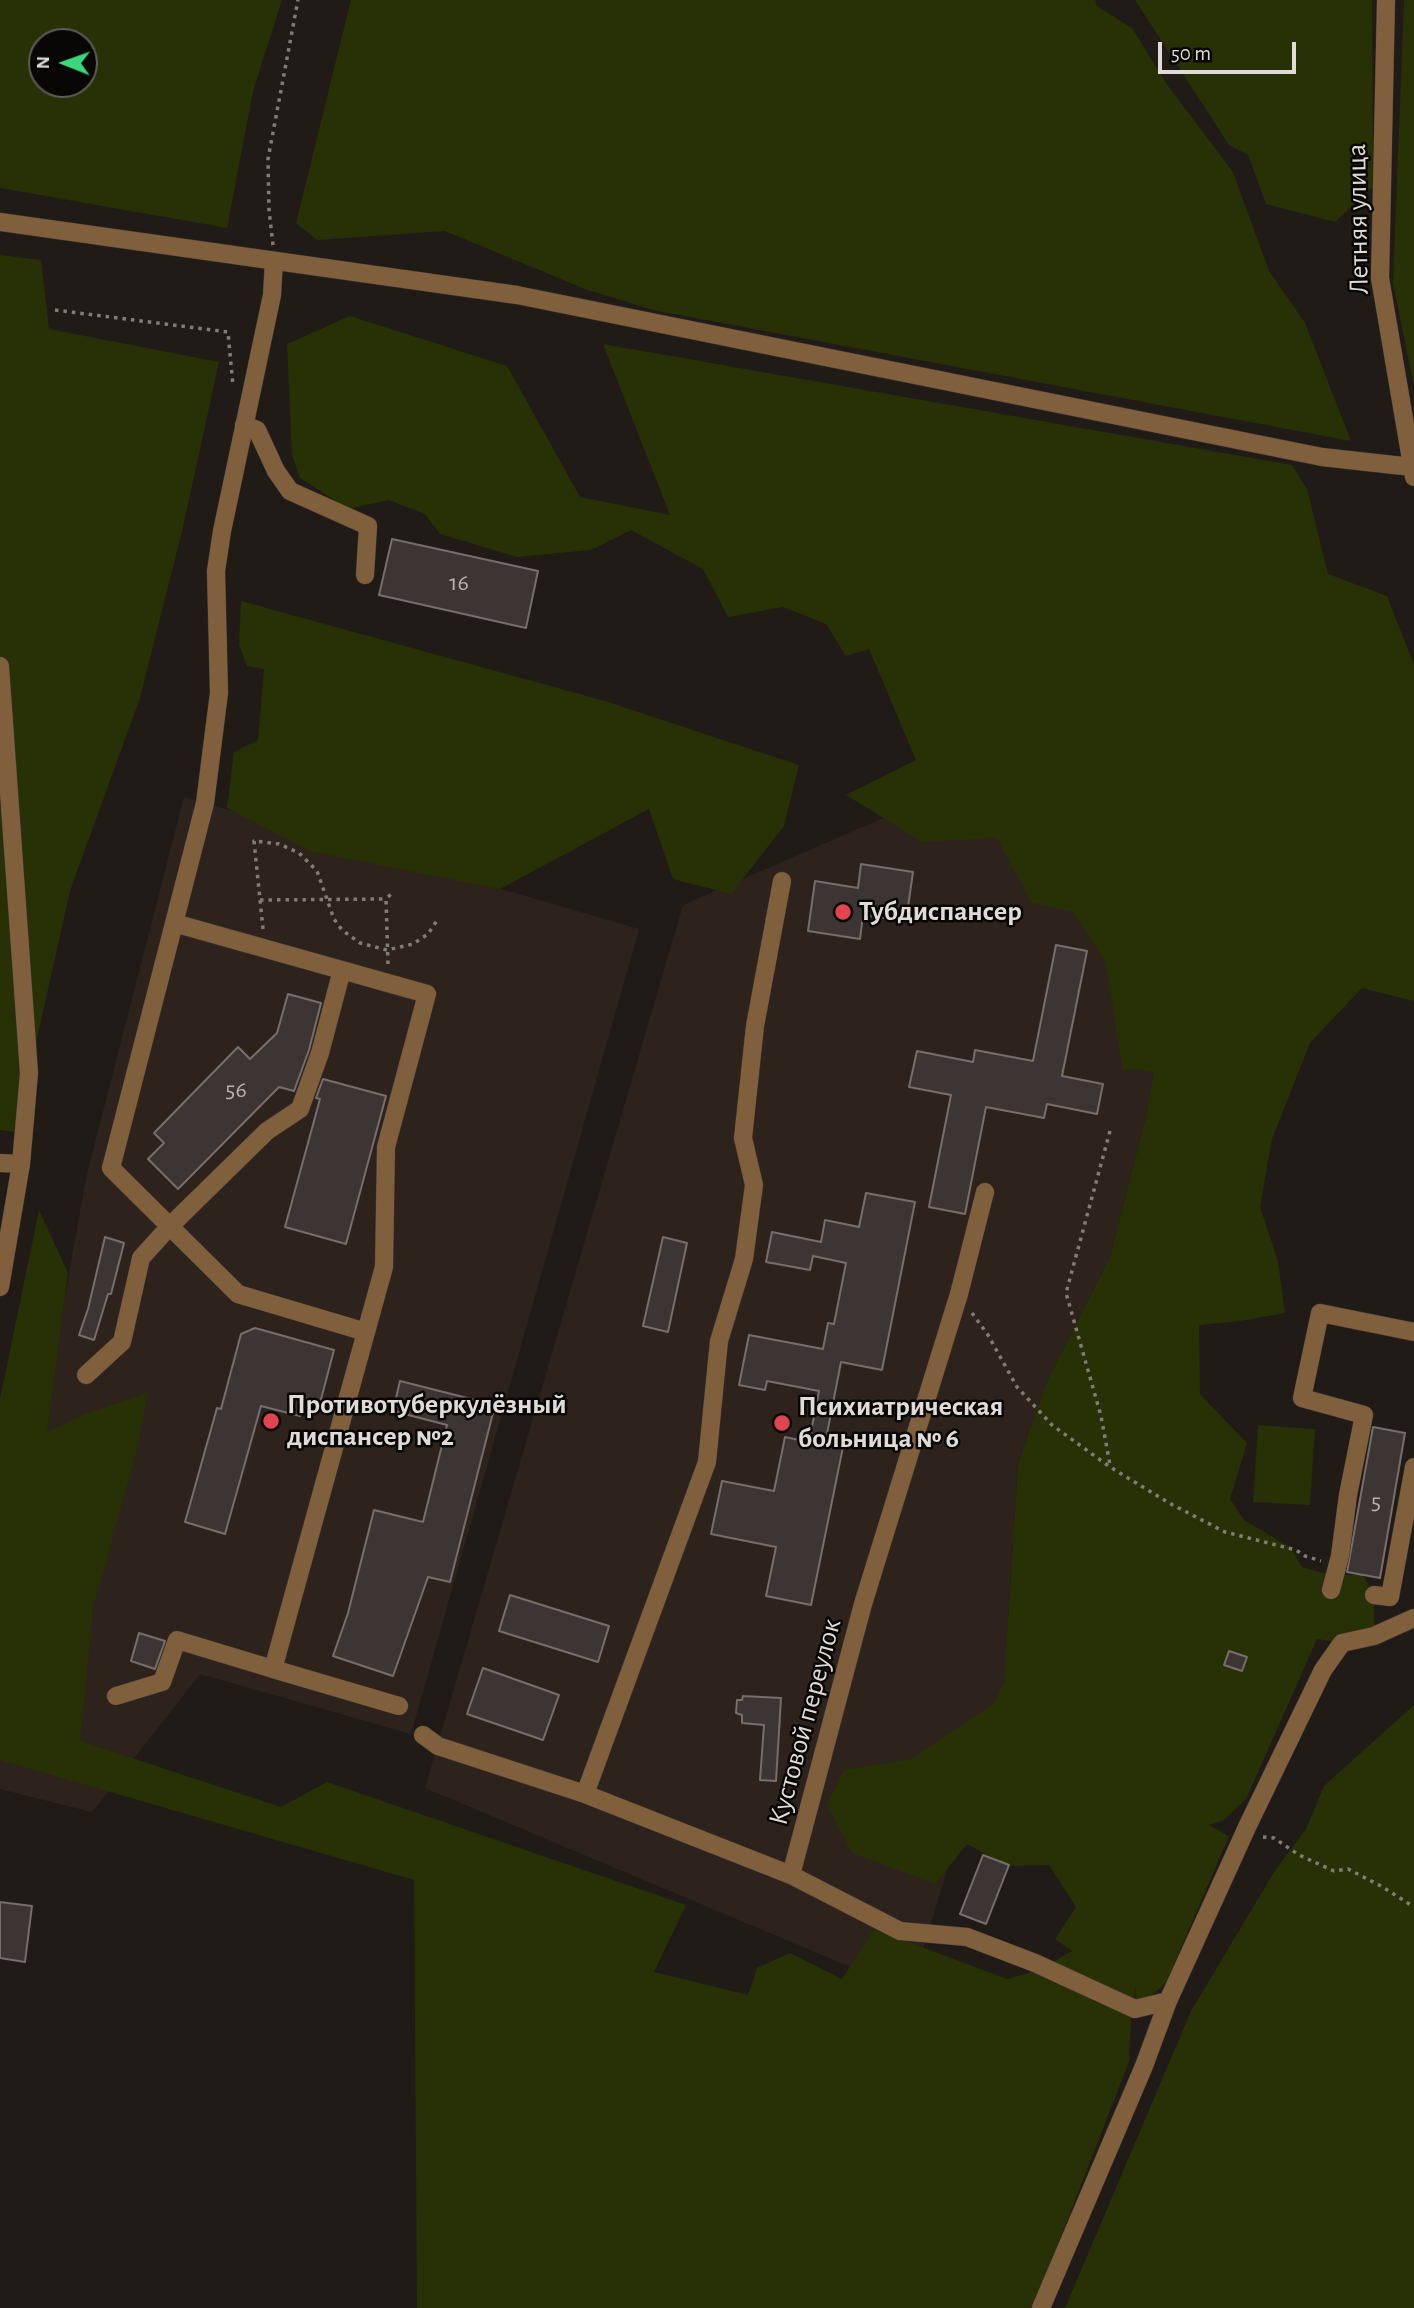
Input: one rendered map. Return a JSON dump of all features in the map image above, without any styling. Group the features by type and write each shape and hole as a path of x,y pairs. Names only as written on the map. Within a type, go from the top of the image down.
{"street":[{"name":"Летняя улица","path":"1386,0 1380,278 1413,472"},
{"path":"0,222 517,295 1322,457 1413,472"},
{"path":"274,261 272,295 216,571 219,692 205,803 111,1168 238,1294 366,1332"},
{"path":"244,425 257,429 276,471 290,491 368,526 365,575"},
{"path":"0,666 29,1073 21,1164 0,1287"},
{"path":"585,1794 707,1462 719,1341 744,1259 748,1234 754,1185 743,1138 755,1026 782,881"},
{"path":"174,923 427,994 386,1147 384,1267 273,1669"},
{"path":"86,1375 122,1342 141,1258 267,1130 300,1108 320,1053 342,970"},
{"path":"0,1163 21,1164"},
{"name":"Кустовой переулок","path":"791,1875 863,1604 959,1294 985,1192"},
{"path":"1331,1590 1364,1415 1302,1398 1320,1313 1414,1332"},
{"path":"1374,1595 1390,1597 1414,1467"},
{"path":"1041,2308 1144,2066 1168,2001 1322,1670 1342,1643 1374,1636 1414,1618"},
{"path":"116,1696 162,1682 177,1640 399,1706"},
{"path":"423,1735 438,1746 585,1794 791,1875 900,1931 967,1937 1035,1963 1135,2009 1168,2001"}],"path":[{"path":"274,261 268,159 298,0"},
{"path":"55,310 228,332 235,402 248,405"},
{"path":"265,948 254,841 279,844 299,853 317,872 334,919 350,937 372,948 387,950 413,944 428,934 438,919"},
{"path":"260,900 386,899 393,892"},
{"path":"386,899 388,983"},
{"path":"1110,1131 1066,1293 1101,1416 1110,1467"},
{"path":"959,1294 988,1335 1017,1387 1052,1425 1110,1467 1168,1503 1225,1532 1296,1549 1305,1556 1337,1565"},
{"path":"1243,1836 1274,1838 1299,1855 1334,1871 1348,1869 1414,1907"}],"shaded area":[{"name":"Противотуберкулёзный диспансер №2","path":"184,797 639,929 411,1734 200,1674 92,1812 0,1789 0,1665 86,1178"},
{"name":"Психиатрическая больница № 6","path":"927,799 1244,889 1154,1071 1146,1116 1110,1257 1046,1383 1018,1464 1004,1682 910,1992 425,1788 683,905"}],"green space":[{"path":"0,0 282,0 253,91 227,228 0,188"},
{"path":"351,0 1095,0 1097,6 1132,28 1168,86 1233,172 1269,271 1305,323 1351,441 653,310 585,289 445,231 317,240 296,223"},
{"path":"1135,0 1372,0 1373,187 1335,222 1266,204 1248,155 1229,145"},
{"path":"1404,0 1414,0 1414,386 1393,283"},
{"path":"0,255 41,260 49,329 219,362 183,527 140,698 70,891 16,1132 0,1130"},
{"path":"350,316 507,366 580,497 670,515 603,344 1292,465 1307,489 1328,574 1387,596 1414,665 1414,1001 1362,988 1310,1043 1272,1139 1260,1207 1278,1261 1285,1313 1199,1325 1200,1394 1247,1443 1230,1499 1244,1520 1290,1547 1302,1567 1330,1575 1363,1575 1374,1595 1374,1636 1342,1643 1317,1639 1246,1799 1224,1820 1209,1825 1229,1836 1166,1983 1135,2009 1136,1986 1129,2062 1033,2308 417,2308 414,1880 0,1760 0,1399 39,1210 68,1273 47,1432 83,1415 147,1393 138,1446 93,1608 80,1741 281,1807 327,1782 686,1905 654,1972 748,1995 757,1968 790,1953 842,1979 874,1929 1007,1979 1039,1970 1072,1951 1055,1939 1076,1907 1049,1865 1008,1866 967,1844 935,1884 852,1853 827,1805 844,1770 911,1759 994,1704 1004,1682 1018,1464 1046,1383 1110,1257 1146,1116 1154,1071 1123,1069 1105,960 1073,912 1031,902 997,838 922,842 846,795 916,760 869,649 846,656 826,624 783,607 728,617 703,569 631,530 591,550 517,557 440,534 425,514 389,500 348,509 300,478 292,455 287,344"},
{"path":"241,601 605,701 799,765 784,826 731,894 673,879 649,809 500,889 310,851 227,808 234,752 258,740 264,669 247,666 239,645"},
{"path":"1258,1425 1315,1429 1310,1505 1253,1502"},
{"path":"1414,1705 1414,2308 1065,2308 1191,2011 1276,1869 1306,1829 1324,1786"}],"building":[{"path":"392,539 538,571 526,628 379,595"},
{"path":"861,864 913,872 906,921 863,915 860,939 808,931 815,881 858,888"},
{"path":"1056,945 1087,951 1062,1076 1103,1084 1097,1114 1047,1104 1044,1118 986,1107 965,1214 929,1207 951,1095 909,1087 917,1051 973,1062 975,1050 1033,1061"},
{"path":"288,994 321,1003 309,1050 294,1091 279,1087 178,1189 148,1159 164,1143 154,1133 238,1047 250,1059 277,1033"},
{"path":"323,1079 386,1096 346,1244 285,1227"},
{"path":"866,1193 915,1202 882,1370 841,1362 825,1444 843,1447 811,1605 766,1596 776,1547 711,1534 722,1481 774,1491 785,1437 809,1442 819,1391 767,1381 765,1390 739,1385 749,1335 823,1349 828,1323 834,1324 846,1263 813,1256 810,1270 766,1262 772,1232 821,1242 825,1220 859,1227"},
{"path":"105,1237 124,1243 111,1294 108,1294 94,1340 79,1335"},
{"path":"663,1237 687,1243 668,1332 643,1326"},
{"path":"255,1328 334,1350 320,1403 304,1398 300,1416 261,1406 225,1534 185,1522 217,1408 221,1409 241,1334"},
{"path":"400,1381 495,1405 450,1582 428,1577 393,1676 333,1656 348,1613 374,1510 423,1522 447,1425 393,1411"},
{"path":"1373,1427 1405,1433 1380,1578 1347,1572"},
{"path":"510,1595 609,1626 598,1662 499,1631"},
{"path":"139,1633 165,1641 155,1669 131,1661"},
{"path":"1229,1651 1247,1657 1242,1671 1224,1665"},
{"path":"483,1668 559,1695 543,1740 467,1714"},
{"path":"743,1696 781,1698 776,1781 760,1780 764,1725 742,1723 742,1715 736,1713 737,1700 742,1700"},
{"path":"983,1855 1009,1865 986,1924 960,1914"},
{"path":"0,1902 32,1906 25,1962 0,1958"}],"place":[{"name":"Тубдиспансер","path":"843,912"},
{"name":"Противотуберкулёзный диспансер №2","path":"271,1421"},
{"name":"Психиатрическая больница № 6","path":"782,1423"}]}
